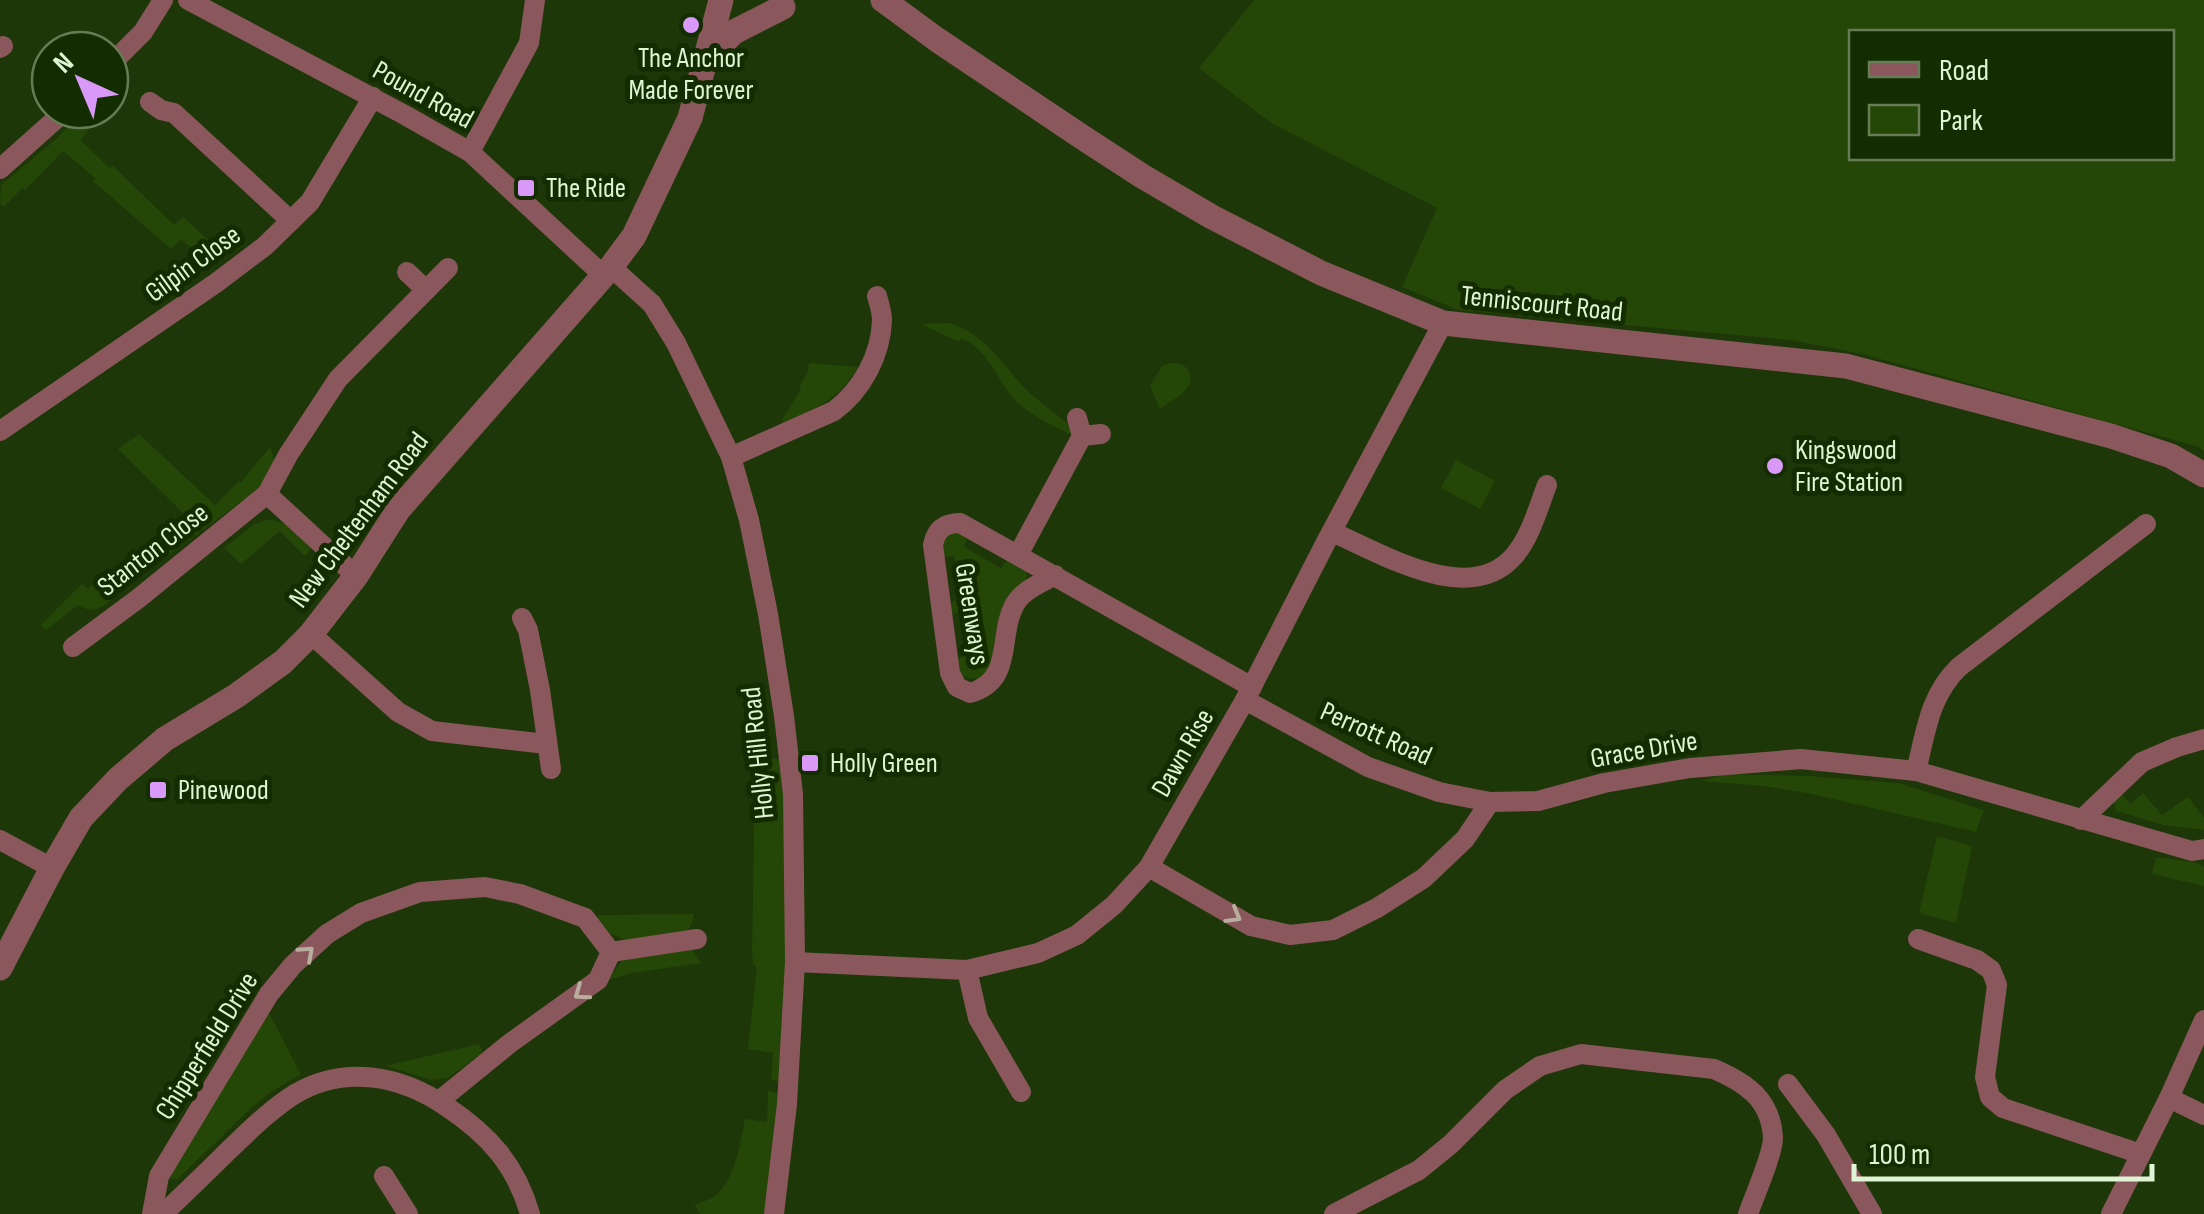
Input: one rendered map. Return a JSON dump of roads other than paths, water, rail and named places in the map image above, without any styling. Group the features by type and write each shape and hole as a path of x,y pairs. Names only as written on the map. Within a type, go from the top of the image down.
{"street":[{"path":"130,45 143,32 162,0"},
{"name":"Pound Road","path":"188,0 470,152 608,272"},
{"path":"470,152 529,43 535,0"},
{"name":"New Cheltenham Road","path":"0,968 81,818 118,779 165,740 283,662 356,576 398,510 608,272 634,236 690,118 721,0"},
{"path":"748,0 770,8 795,2"},
{"name":"Tenniscourt Road","path":"883,0 1156,184 1270,249 1443,324 1846,366 2111,436 2171,456 2204,475"},
{"path":"708,59 734,32 795,2"},
{"name":"Gilpin Close","path":"0,431 265,246 310,202 373,98"},
{"path":"150,102 161,110 174,112 292,220"},
{"path":"0,169 46,130"},
{"name":"Stanton Close","path":"73,647 267,494 338,379 448,268"},
{"path":"407,272 426,290"},
{"name":"Holly Hill Road","path":"608,272 652,304 731,457 749,520 784,716 793,794 796,962 774,1214"},
{"path":"731,457 834,411 848,400 875,356 882,319 878,296"},
{"name":"Dawn Rise","path":"796,962 967,970 1038,953 1078,935 1114,906 1149,867 1248,693 1443,324"},
{"name":"Greenways","path":"1018,555 1087,430"},
{"path":"1332,532 1424,571 1448,578 1472,578 1493,572 1512,559 1525,540 1547,484"},
{"path":"267,494 356,576"},
{"name":"Greenways","path":"1055,575 1017,600 1003,659 994,678 984,689 970,693 957,687 950,674 933,546 940,528 960,523 1055,575 1248,693"},
{"path":"1916,770 1934,699 1944,681 2146,524"},
{"path":"522,618 537,675 550,769"},
{"path":"310,634 398,712 432,731 546,744"},
{"name":"Perrott Road","path":"1248,693 1368,767 1439,792 1490,802"},
{"path":"2080,820 2142,762 2176,746 2204,740"},
{"name":"Grace Drive","path":"1490,802 1538,801 1690,768 1801,759 1916,770 2080,820 2192,851 2204,850"},
{"path":"1149,867 1251,926 1290,936 1332,930 1378,908 1424,878 1465,839 1490,802"},
{"path":"0,840 52,868"},
{"name":"Chipperfield Drive","path":"152,1214 158,1176 269,994 327,934 361,913 420,892 485,887 520,894 585,918 610,952"},
{"path":"439,1101 598,980 610,952 697,939"},
{"path":"1918,939 1977,960 1991,970 1997,985 1985,1077 1990,1097 2003,1108 2142,1154"},
{"path":"967,970 978,1018 1021,1092"},
{"path":"2111,1214 2204,1020"},
{"path":"1334,1214 1419,1170 1505,1090 1540,1066 1581,1054 1714,1069 1758,1094 1773,1140 1748,1214"},
{"path":"163,1214 258,1122 296,1093 330,1080 362,1076 401,1082 476,1126 503,1156 524,1192 530,1214"},
{"path":"1788,1084 1826,1135 1872,1214"},
{"path":"2169,1098 2204,1116"},
{"path":"384,1176 408,1214"}],"place":[{"name":"The Anchor Made Forever","path":"691,25"},
{"name":"The Ride","path":"526,188"},
{"name":"Kingswood Fire Station","path":"1775,466"},
{"name":"Holly Green","path":"810,763"},
{"name":"Pinewood","path":"158,790"}]}
